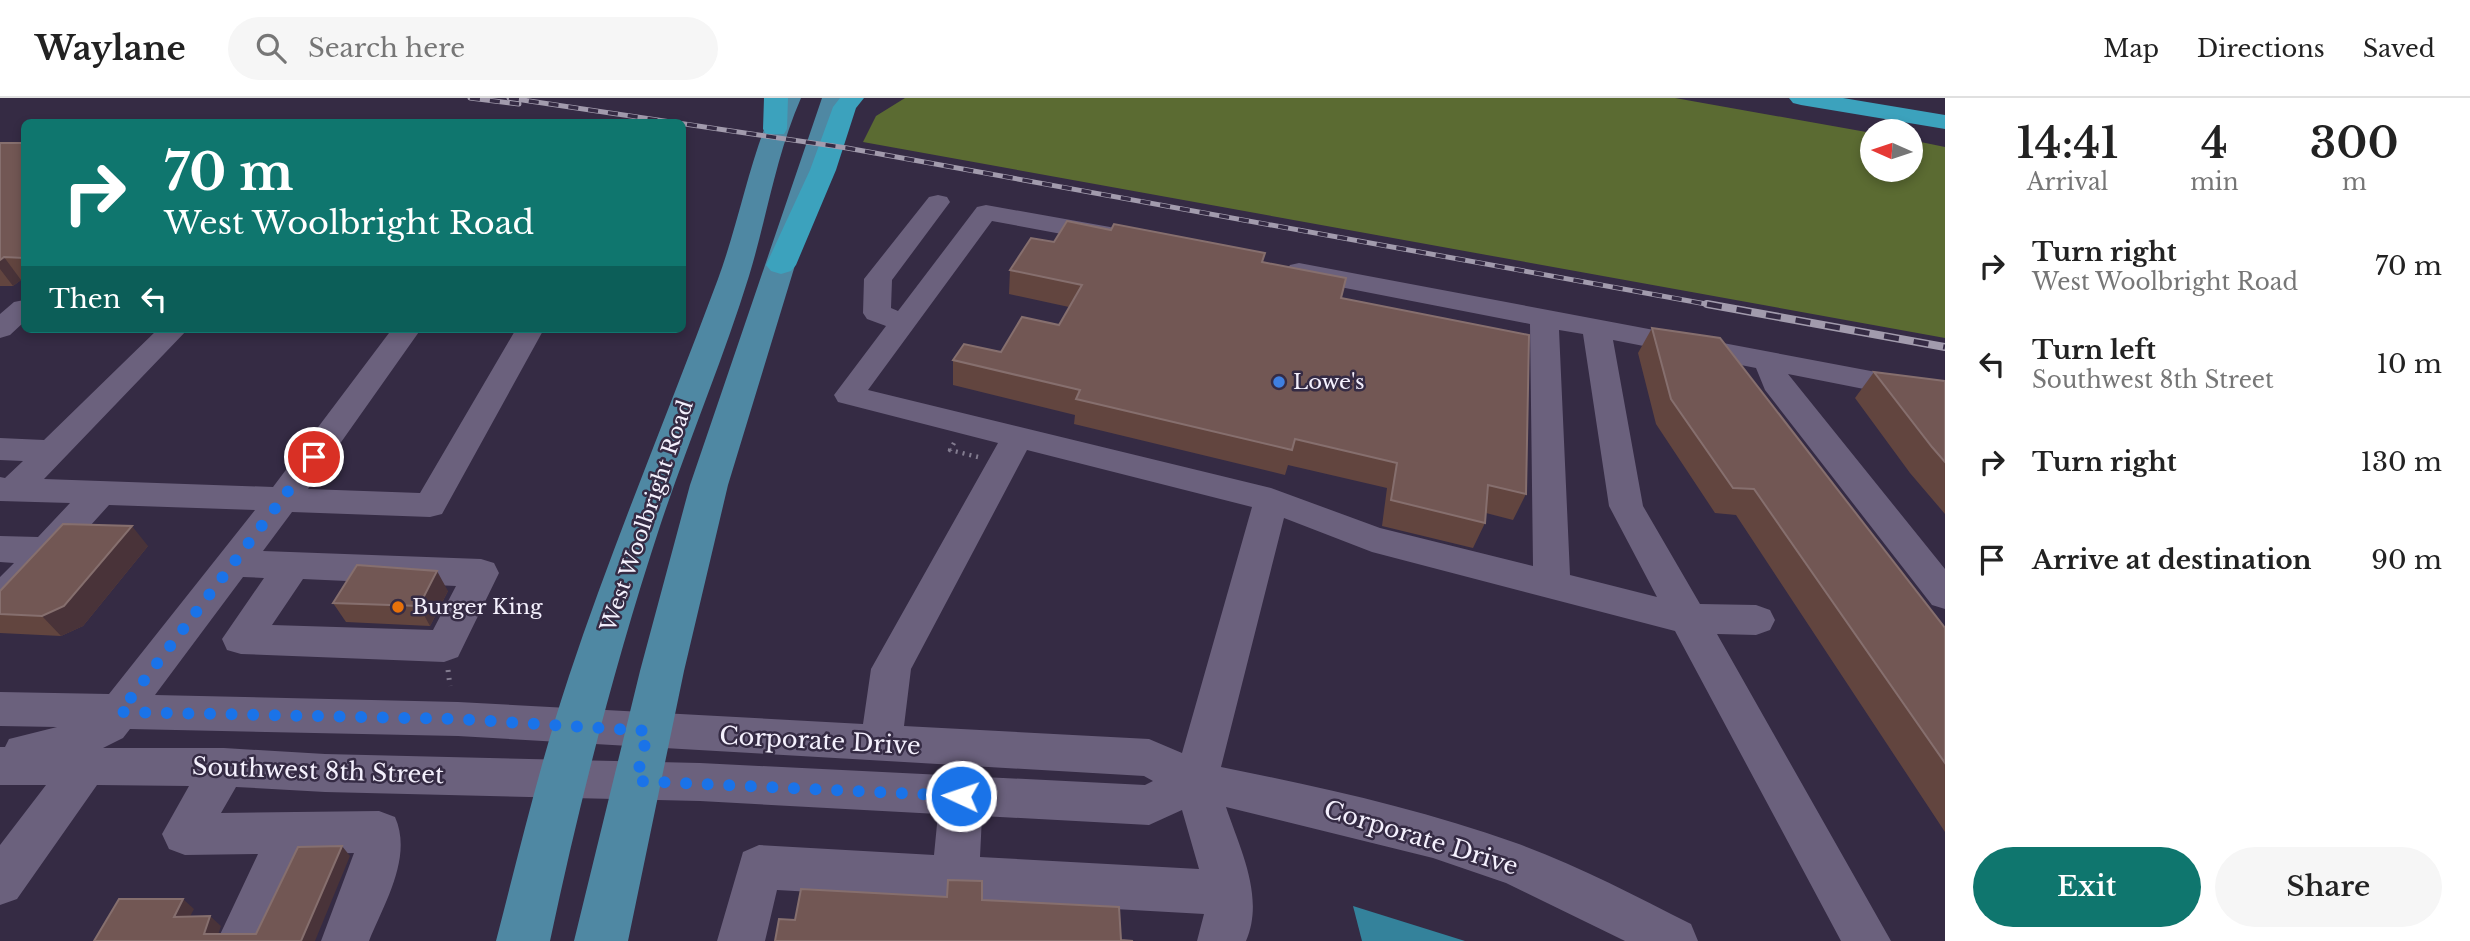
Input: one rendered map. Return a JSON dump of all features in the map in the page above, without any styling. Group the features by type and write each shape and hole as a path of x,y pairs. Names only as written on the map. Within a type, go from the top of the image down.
{"highway":[{"path":"781,265 831,126 852,98"},
{"path":"1801,98 1945,122"},
{"path":"1856,98 1945,114"}],"main road":[{"path":"831,126 834,98"},
{"name":"West Woolbright Road","path":"523,941 575,726 641,525 734,276 779,112"},
{"path":"601,941 636,781 709,485 781,265"}],"street":[{"path":"903,322 877,313 878,279 938,202"},
{"path":"1136,240 986,212 849,395 1271,500 1372,539 1686,619 1755,620"},
{"path":"1272,266 1945,395"},
{"path":"0,296 21,296"},
{"path":"0,329 21,311"},
{"path":"1544,316 1552,585"},
{"path":"1596,326 1626,506 1686,619 1867,941"},
{"path":"7,490 52,451 170,333"},
{"path":"0,757 71,743 94,735 120,712 283,499 404,333"},
{"path":"7,490 430,505 528,333"},
{"path":"1768,359 1776,383 1945,595"},
{"path":"881,744 891,669 1018,436"},
{"path":"0,449 52,451"},
{"path":"0,601 100,494"},
{"path":"1221,941 1227,929 1230,893 1196,781 1271,500"},
{"path":"0,549 47,551"},
{"path":"235,563 293,565 481,573 444,646 241,639 293,565"},
{"path":"354,568 309,582 290,600 282,616 288,621 299,623 433,631 456,622"},
{"path":"0,709 458,719 648,731"},
{"name":"Corporate Drive","path":"648,731 1149,758 1196,781 1300,803 1433,837 1516,865 1602,903 1674,941"},
{"name":"Southwest 8th Street","path":"0,766 224,767 325,773 636,781"},
{"path":"0,883 85,767"},
{"path":"224,767 185,834 379,832 377,860 345,912"},
{"path":"636,781 1149,805 1196,781"},
{"path":"956,877 961,796"},
{"path":"257,913 292,832"},
{"path":"741,941 759,867 1230,893"}],"green space":[{"path":"905,98 1675,98 1860,131 1860,182 1923,182 1923,142 1945,147 1945,338 863,142 876,116"}],"water":[{"path":"1353,906 1465,941 1362,941"}],"building":[{"path":"0,143 21,143 21,258 4,257 0,260"},
{"name":"Lowe's","path":"1067,221 1111,230 1114,224 1265,253 1262,262 1346,278 1341,298 1529,335 1526,494 1488,485 1485,523 1391,500 1397,463 1295,439 1292,450 1076,399 1080,390 953,360 964,344 1001,352 1022,317 1059,325 1082,285 1010,270 1031,238 1054,242"},
{"path":"1652,328 1720,338 1945,628 1945,763 1754,489 1733,488 1671,399"},
{"path":"1874,372 1945,381 1945,462 1932,447"},
{"path":"63,524 132,526 64,606 42,616 0,614 0,591"},
{"path":"357,565 437,571 419,606 333,603"},
{"path":"342,846 301,941 94,941 119,899 183,899 174,917 210,916 204,934 256,934 298,847"},
{"path":"948,880 982,881 982,900 1119,907 1121,940 1133,941 775,941 779,919 795,920 801,889 947,897"}],"railway":[{"path":"470,98 519,104"},
{"path":"509,98 651,119"},
{"path":"686,124 847,148 1717,306"},
{"path":"1707,304 1945,347"}],"place":[{"name":"Lowe's","path":"1279,382"},
{"name":"Burger King","path":"398,607"}],"route":[{"path":"314,457 120,712 458,719 648,731 636,781 961,796"}]}
